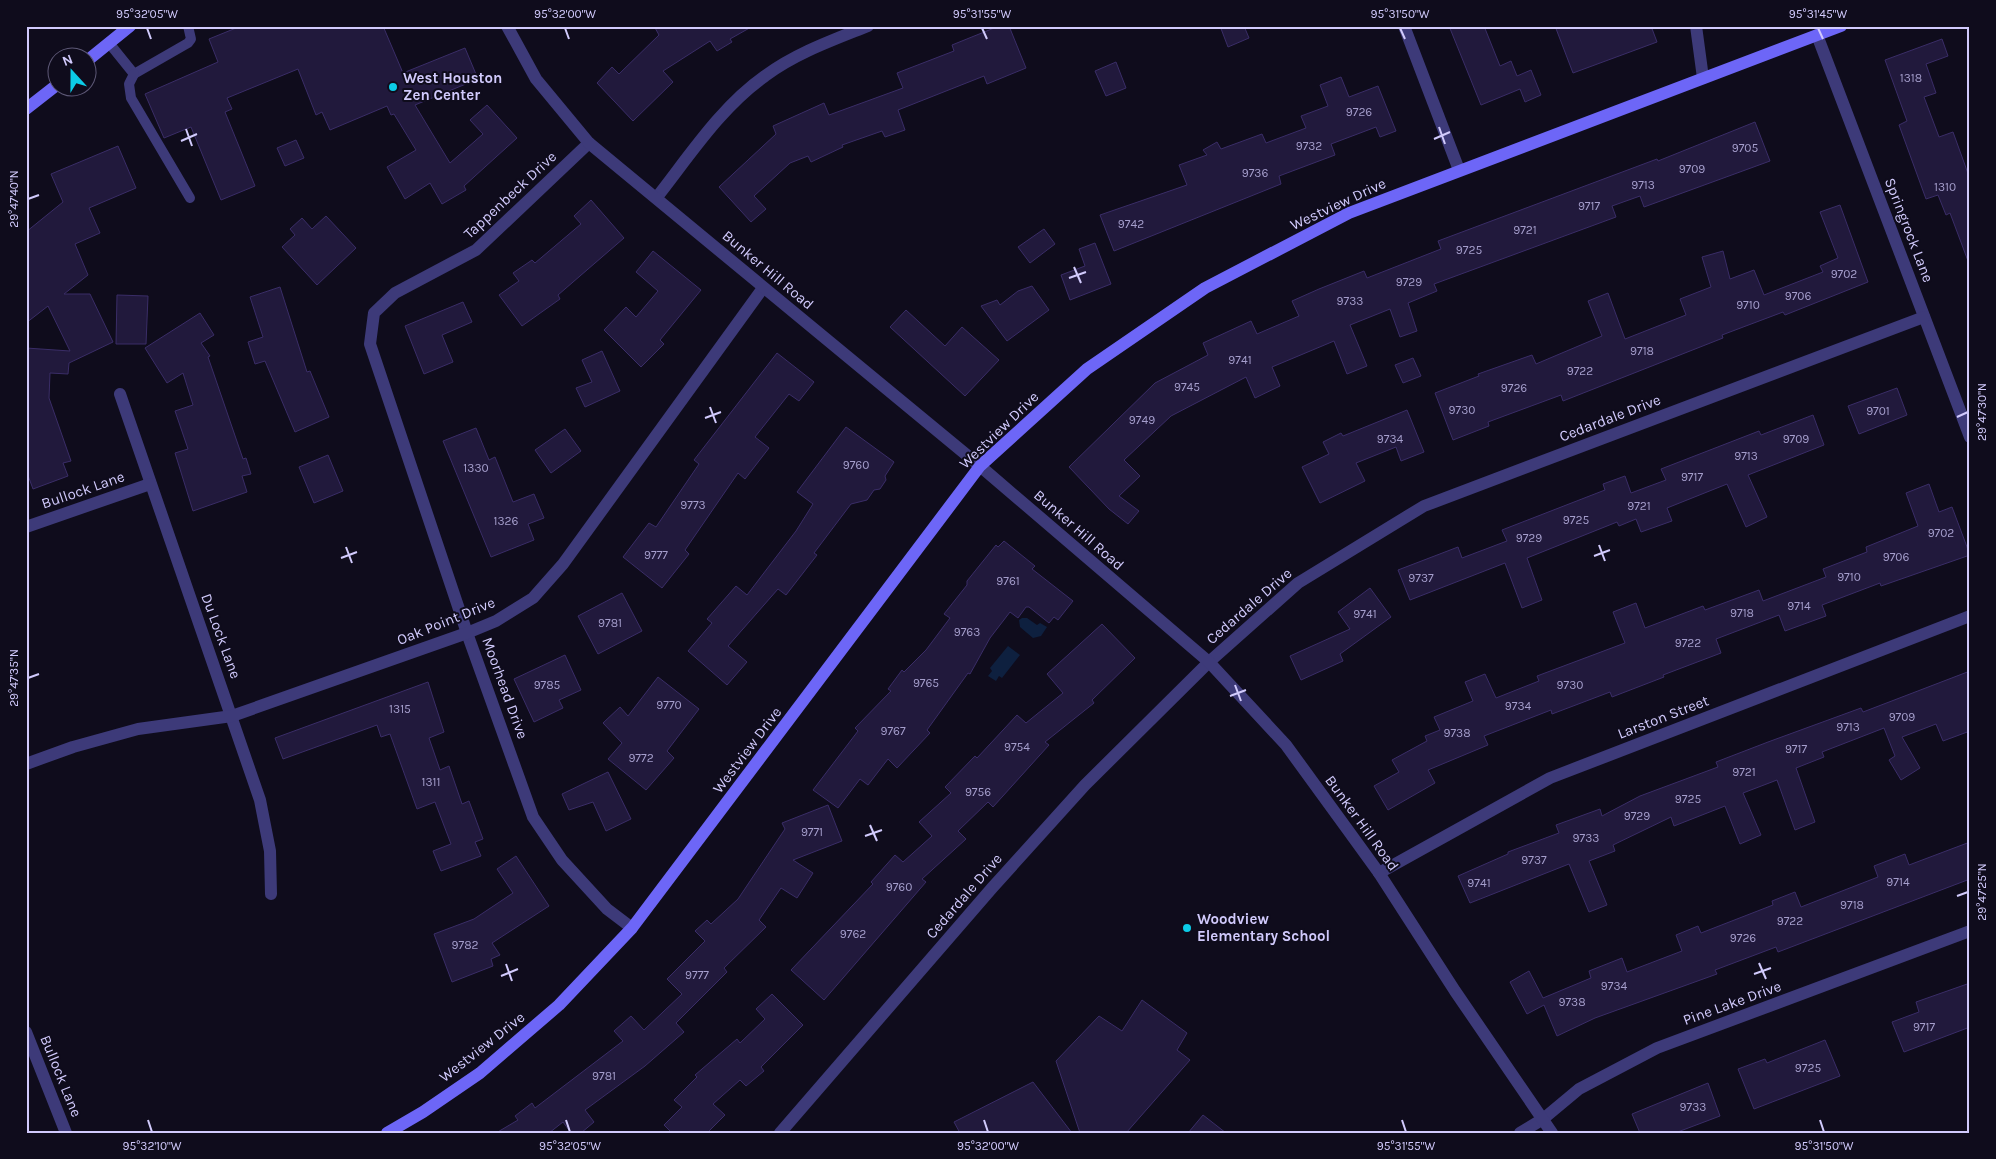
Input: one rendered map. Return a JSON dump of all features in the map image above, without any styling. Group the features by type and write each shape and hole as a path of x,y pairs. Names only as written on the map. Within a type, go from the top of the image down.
{"main road":[{"path":"98,52 130,26"},
{"name":"Westview Drive","path":"387,1133 423,1112 480,1073 559,1005 632,928 672,878 980,466 1088,369 1204,288 1349,214 1458,170 1841,26"},
{"path":"26,109 48,92"}],"street":[{"name":"Bunker Hill Road","path":"507,26 536,79 589,143 657,197 763,288 980,466 1209,662 1286,746 1379,873 1455,991 1552,1133"},
{"path":"657,197 721,115 765,76 813,48 868,26"},
{"path":"1404,26 1458,170"},
{"path":"1696,26 1703,78"},
{"name":"Springrock Lane","path":"1817,35 1970,437"},
{"name":"Tappenbeck Drive","path":"374,313 395,293 476,250 589,143"},
{"name":"Oak Point Drive","path":"26,764 72,747 138,729 232,716 468,633 496,621 533,598 563,564 763,288"},
{"name":"Moorhead Drive","path":"374,313 370,344 468,633 533,817 562,860 607,908 632,928"},
{"name":"Cedardale Drive","path":"780,1133 992,888 1085,785 1209,662 1298,583 1424,506 1924,317"},
{"name":"Du Lock Lane","path":"120,394 232,716 267,828 271,894"},
{"name":"Bullock Lane","path":"26,527 150,484"},
{"name":"Larston Street","path":"1379,873 1550,778 1970,616"},
{"name":"Pine Lake Drive","path":"1520,1133 1543,1119 1579,1089 1657,1048 1970,932"},
{"name":"Bullock Lane","path":"26,1032 66,1133"}],"lane":[{"path":"188,26 192,39 188,43 134,74 129,84 131,98 190,198"},
{"path":"109,43 134,74"}],"water":[{"path":"1027,618 1037,625 1040,623 1047,627 1041,636 1033,638 1020,627 1019,620"},
{"path":"1008,646 1020,655 1002,678 999,676 996,681 988,676 992,671 990,668"}],"building":[{"path":"241,26 383,26 403,73 465,48 478,79 415,105 450,163 483,134 470,120 487,105 517,138 464,186 466,190 442,204 430,183 405,199 387,167 416,150 394,114 391,115 387,106 330,130 322,112 316,115 298,69 227,98 232,109 225,112 255,186 221,200 191,127 164,138 145,94 218,62 209,39"},
{"path":"654,26 753,26 730,39 732,42 717,51 710,41 663,71 673,82 633,121 597,83 612,67 619,74 659,35"},
{"path":"999,26 1009,26 1026,68 987,84 984,76 898,110 905,130 885,137 882,131 842,145 843,147 811,162 808,156 790,163 754,196 766,209 751,222 719,187 776,134 773,126 824,103 829,115 903,88 897,73 954,51 952,45"},
{"path":"1220,26 1244,26 1249,38 1228,47"},
{"path":"1449,26 1484,26 1500,66 1511,61 1517,76 1531,70 1541,95 1525,102 1520,89 1481,105"},
{"path":"1555,26 1651,26 1657,42 1573,73"},
{"path":"1942,39 1948,56 1926,64 1936,93 1924,97 1939,137 1953,132 1970,179 1968,261 1950,213 1946,215 1938,195 1926,199 1899,125 1907,121 1885,60"},
{"path":"1116,62 1126,88 1106,96 1095,71"},
{"path":"1341,77 1349,97 1378,86 1396,131 1380,137 1376,127 1331,144 1335,155 1279,176 1281,184 1114,251 1100,215 1187,185 1179,165 1207,155 1203,150 1217,142 1221,149 1262,134 1266,143 1306,128 1301,116 1328,106 1320,85"},
{"path":"1755,122 1770,161 1644,207 1640,196 1612,206 1616,217 1434,284 1437,291 1408,303 1417,331 1400,337 1390,309 1350,325 1367,366 1347,374 1334,341 1272,367 1280,386 1255,398 1246,377 1171,416 1124,460 1140,476 1119,496 1139,511 1128,524 1109,509 1069,467 1155,383 1208,355 1203,343 1251,321 1257,334 1299,316 1292,301 1319,289 1364,271 1367,278 1441,249 1438,241 1657,159 1658,161"},
{"path":"296,140 304,158 285,166 277,148"},
{"path":"118,146 136,188 89,208 100,233 75,244 88,275 64,294 90,294 113,342 69,363 68,374 50,373 49,398 71,461 63,463 68,476 33,489 26,470 26,348 70,351 48,306 26,323 26,232 63,202 51,174"},
{"path":"591,200 624,238 558,295 560,299 522,326 499,295 519,281 513,273 532,260 535,263 581,224 574,216"},
{"path":"1840,205 1868,282 1785,315 1783,312 1722,335 1723,338 1563,401 1561,395 1488,422 1489,426 1453,440 1435,393 1479,376 1478,374 1532,355 1536,364 1602,336 1588,301 1608,293 1625,339 1686,315 1680,299 1711,287 1702,257 1723,251 1730,279 1754,270 1764,295 1823,272 1820,266 1838,258 1820,212"},
{"path":"326,216 356,248 317,285 282,247 295,235 290,229 302,218 312,229"},
{"path":"1044,229 1055,244 1030,263 1018,247"},
{"path":"1095,243 1111,284 1070,300 1061,275 1085,266 1079,249"},
{"path":"653,251 701,290 660,340 664,344 641,367 604,330 626,307 636,317 658,291 636,272"},
{"path":"1032,286 1049,310 1007,341 981,306 997,300 1000,305 1018,291"},
{"path":"280,287 307,372 310,371 329,417 295,432 265,361 255,364 248,342 263,337 250,297"},
{"path":"117,295 148,296 146,344 116,344"},
{"path":"463,302 472,322 442,335 453,362 424,374 405,326"},
{"path":"906,310 945,346 962,327 999,360 965,396 890,327"},
{"path":"200,313 214,335 201,343 210,356 208,357 243,459 246,458 251,474 242,476 247,492 193,511 175,453 188,449 175,411 193,405 183,373 167,383 145,348"},
{"path":"602,351 620,391 585,407 576,388 592,382 582,360"},
{"path":"777,353 814,382 799,401 789,394 755,437 769,448 745,479 738,473 685,550 689,554 662,588 623,557 649,523 656,527 699,464 694,460"},
{"path":"1413,358 1421,376 1403,383 1395,365"},
{"path":"1897,388 1907,415 1859,434 1848,406"},
{"path":"1407,410 1424,452 1401,461 1396,447 1356,463 1365,481 1320,503 1302,467 1329,454 1323,442 1341,433 1343,436"},
{"path":"1813,415 1824,445 1748,475 1767,517 1746,527 1727,484 1667,508 1672,521 1641,532 1636,519 1619,526 1617,522 1527,558 1542,600 1522,608 1505,563 1410,600 1398,570 1458,547 1462,558 1507,541 1502,530 1605,490 1603,484 1625,476 1631,493 1666,480 1661,469 1759,431 1761,435"},
{"path":"846,427 894,462 885,476 886,480 880,489 874,490 867,500 851,504 814,553 817,555 786,595 778,589 728,646 747,662 727,685 688,651 712,623 707,619 736,586 747,595 796,531 813,504 797,492"},
{"path":"476,428 489,460 495,457 513,502 534,494 544,518 528,524 534,540 491,557 443,441"},
{"path":"565,429 581,451 551,473 535,450"},
{"path":"328,455 343,491 314,503 299,467"},
{"path":"1929,484 1939,512 1952,507 1970,555 1881,586 1880,583 1822,605 1826,616 1785,631 1779,615 1716,639 1721,653 1663,675 1664,677 1612,697 1610,692 1552,714 1551,710 1484,736 1488,745 1428,770 1435,783 1388,810 1374,786 1399,772 1392,760 1427,741 1425,736 1440,730 1434,717 1473,701 1465,682 1485,674 1496,698 1539,681 1537,676 1625,643 1613,612 1636,603 1645,628 1703,606 1705,610 1759,590 1763,601 1826,577 1823,569 1867,552 1866,547 1918,526 1906,493"},
{"path":"1004,541 1035,566 1032,569 1073,601 1058,620 1054,617 1049,623 1029,607 1026,607 1018,618 1010,612 990,638 970,674 968,673 927,730 930,733 897,768 888,759 868,785 860,779 838,808 813,790 858,731 855,728 891,691 888,689 902,670 904,672 926,650 950,618 944,614 967,585 967,581 996,545 998,547"},
{"path":"1370,588 1391,617 1340,654 1343,661 1301,680 1290,656 1350,629 1338,612"},
{"path":"622,593 642,631 598,654 578,616"},
{"path":"1102,624 1135,658 1092,700 1094,703 1045,742 1049,745 993,807 988,802 958,831 966,839 922,879 926,882 824,1000 791,970 873,884 871,882 895,855 903,862 932,836 919,822 951,793 945,787 975,756 977,758 1017,715 1026,723 1063,693 1047,674"},
{"path":"565,655 581,690 559,700 563,708 534,722 514,679"},
{"path":"1970,671 1970,731 1943,741 1936,724 1902,737 1920,768 1901,780 1889,760 1895,756 1884,728 1822,752 1824,757 1796,768 1815,822 1795,830 1777,780 1743,793 1761,835 1740,844 1725,806 1674,826 1671,817 1613,845 1615,851 1589,861 1607,905 1589,912 1569,864 1470,903 1458,876 1508,854 1508,852 1559,833 1556,825 1600,809 1602,816 1640,796 1718,767 1716,762 1861,708 1863,712"},
{"path":"658,677 699,709 667,751 674,758 646,790 608,759 622,743 603,723 620,707 628,716"},
{"path":"428,682 444,732 429,738 440,770 449,766 462,804 469,801 483,839 475,842 481,856 441,871 433,851 451,844 435,802 417,809 390,734 381,737 377,725 283,759 275,738"},
{"path":"608,772 631,819 606,831 593,802 569,810 562,794"},
{"path":"828,805 842,841 793,860 813,873 797,898 781,888 759,920 766,927 724,968 727,972 676,1023 684,1032 645,1066 585,1110 594,1122 581,1133 571,1133 563,1122 549,1133 496,1133 518,1120 515,1116 532,1103 535,1108 623,1041 614,1031 631,1016 644,1030 682,994 667,979 705,941 695,931 707,920 711,924 738,899 785,829 782,823"},
{"path":"1970,842 1970,879 1778,952 1776,947 1715,970 1717,974 1595,1018 1557,1036 1544,1005 1527,1014 1510,982 1529,971 1543,998 1591,978 1589,971 1622,958 1627,972 1682,951 1676,935 1698,926 1701,933 1773,905 1772,901 1795,892 1801,907 1878,877 1874,866 1905,854 1909,865"},
{"path":"516,856 549,906 492,943 500,955 491,959 493,966 452,982 434,934 474,919 513,893 497,869"},
{"path":"1970,983 1970,1027 1904,1052 1892,1022 1919,1012 1916,1002"},
{"path":"772,994 803,1025 761,1067 764,1071 746,1086 740,1080 713,1104 725,1115 707,1133 672,1133 664,1125 682,1107 674,1100 697,1077 695,1075 737,1039 740,1043 765,1019 756,1009"},
{"path":"1142,1000 1187,1033 1177,1050 1190,1060 1126,1133 1080,1133 1056,1061 1099,1016 1122,1031"},
{"path":"1825,1040 1840,1076 1754,1109 1738,1069 1765,1059 1767,1063"},
{"path":"1033,1082 1072,1133 960,1133 954,1122"},
{"path":"1708,1083 1720,1116 1675,1133 1640,1133 1632,1114"},
{"path":"1203,1115 1226,1133 1188,1133"}],"place":[{"name":"West Houston Zen Center","path":"393,87"},
{"name":"Woodview Elementary School","path":"1187,928"}]}
